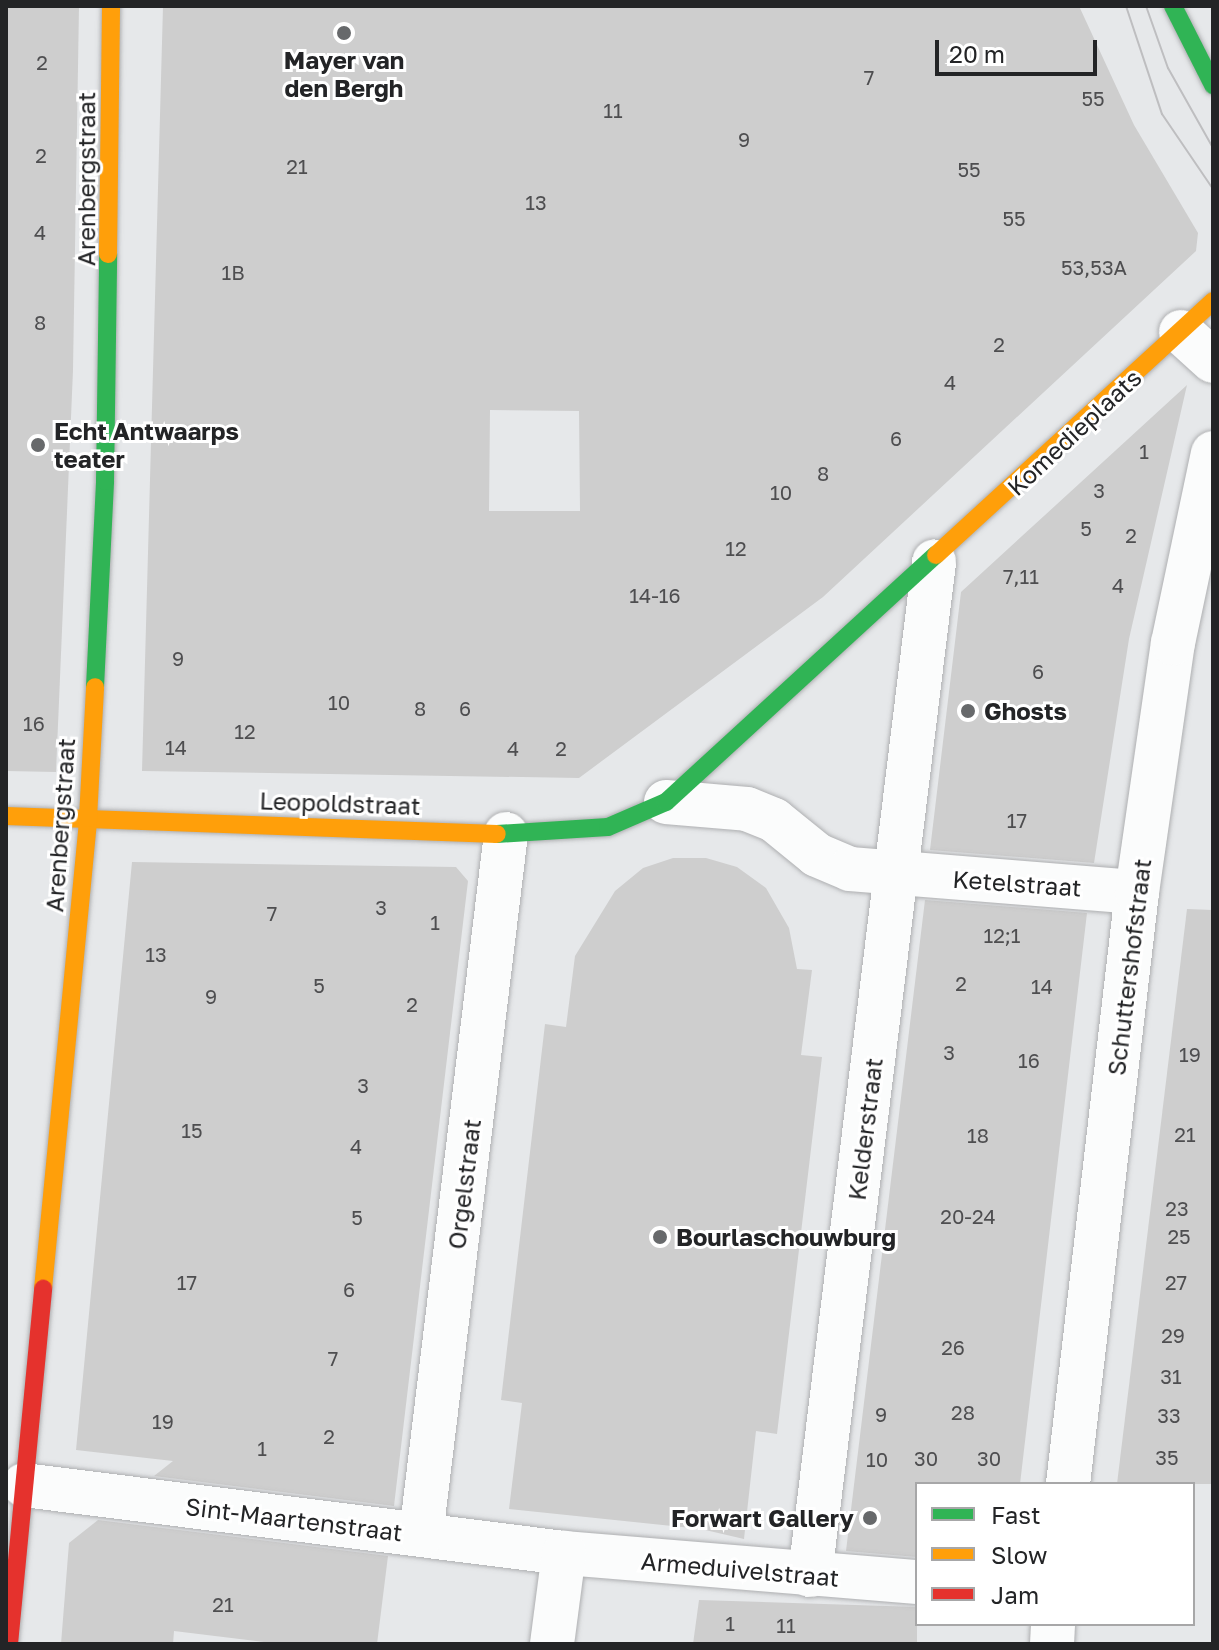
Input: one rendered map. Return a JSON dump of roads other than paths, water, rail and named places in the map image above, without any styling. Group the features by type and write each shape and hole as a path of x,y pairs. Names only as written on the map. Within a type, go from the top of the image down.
{"street":[{"name":"Arenbergstraat","path":"9,1644 88,818 105,481 111,6"},
{"path":"1173,6 1213,85"},
{"name":"Komedieplaats","path":"666,802 934,562 1213,301"},
{"path":"1181,332 1213,361"},
{"name":"Schuttershofstraat","path":"1068,1482 1137,892 1173,643 1213,453"},
{"path":"897,874 934,562"},
{"name":"Leopoldstraat","path":"6,816 506,834 608,827 666,802"},
{"name":"Ketelstraat","path":"666,802 747,809 774,820 817,855 850,869 1137,892"},
{"name":"Orgelstraat","path":"421,1535 506,834"},
{"name":"Kelderstraat","path":"810,1575 897,874"},
{"name":"Sint-Maartenstraat","path":"24,1485 564,1553"},
{"path":"552,1644 564,1553"},
{"name":"Armeduivelstraat","path":"564,1553 915,1582"}],"tram line":[{"path":"1126,6 1162,114 1213,189"},
{"path":"1146,6 1168,68 1213,148"}],"place":[{"name":"Mayer van den Bergh","path":"344,33"},
{"name":"Echt Antwaarps teater","path":"38,445"},
{"name":"Ghosts","path":"968,711"},
{"name":"Bourlaschouwburg","path":"660,1237"},
{"name":"Forwart Gallery","path":"870,1518"}]}
